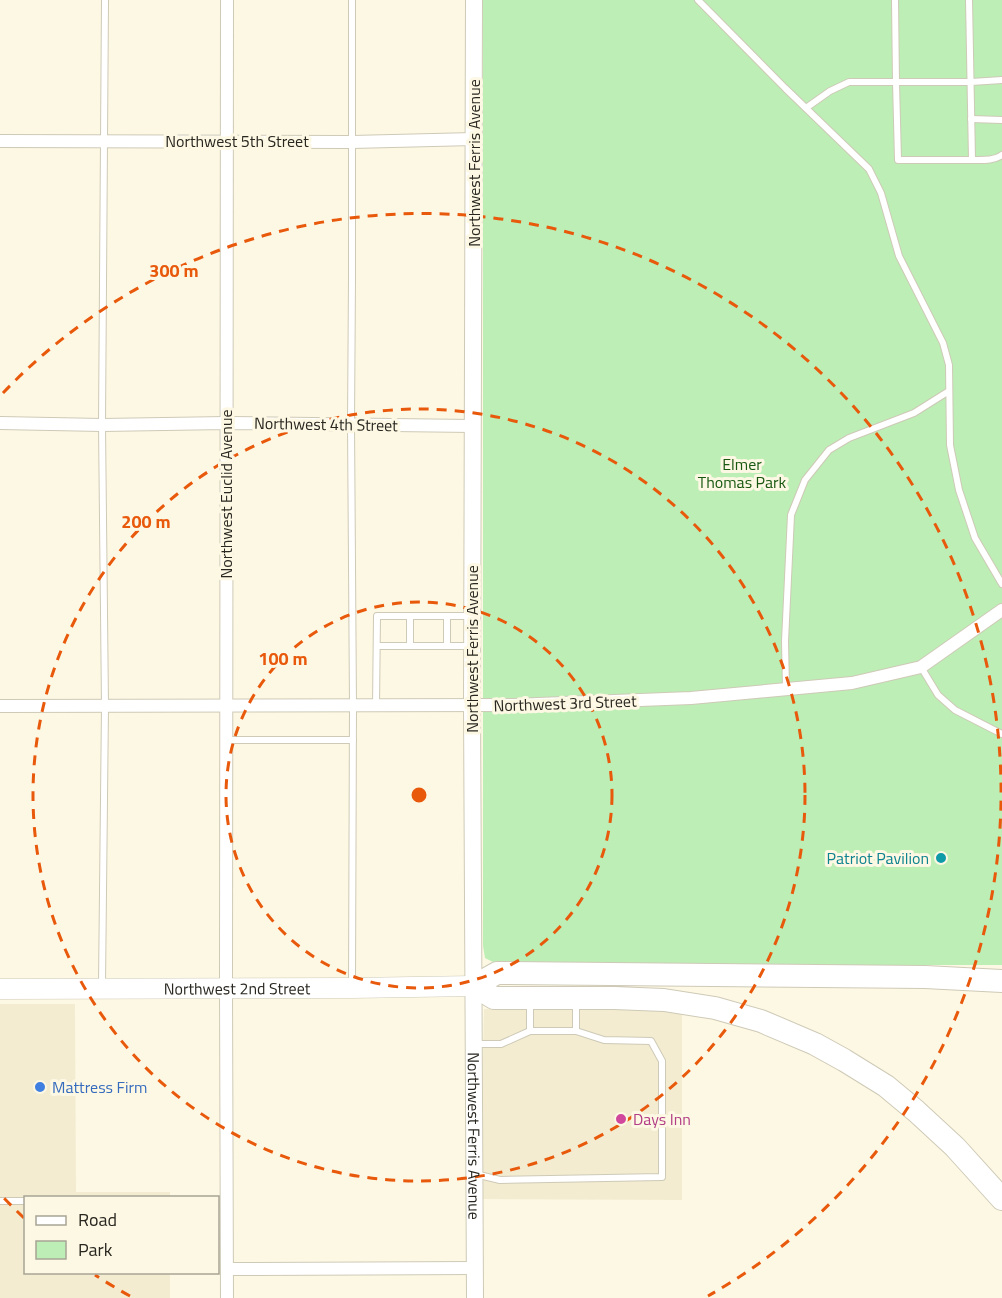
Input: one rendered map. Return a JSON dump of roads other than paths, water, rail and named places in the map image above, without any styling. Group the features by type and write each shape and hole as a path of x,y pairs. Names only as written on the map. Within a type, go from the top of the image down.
{"highway":[{"path":"474,986 497,974 925,977 1002,981"},
{"path":"474,986 494,998 664,1000 714,1008 761,1021 815,1044 886,1086 955,1147 1002,1199"}],"main road":[{"name":"Northwest 2nd Street","path":"0,989 474,986"}],"street":[{"name":"Northwest Euclid Avenue","path":"227,0 227,1298"},
{"name":"Northwest Ferris Avenue","path":"474,0 472,705 475,1298"},
{"name":"Northwest 5th Street","path":"0,141 474,139"},
{"name":"Northwest 4th Street","path":"0,423 472,426"},
{"name":"Northwest 3rd Street","path":"0,706 472,705 691,698 852,683 921,667 1002,610"},
{"path":"227,1269 475,1268"}],"lane":[{"path":"102,989 105,706 102,424 105,0"},
{"path":"352,0 352,988"},
{"path":"698,0 869,169 881,193 899,256 943,343 949,365 950,445 959,490 975,538 1002,584"},
{"path":"895,0 898,160 991,160 1002,155"},
{"path":"969,0 972,160"},
{"path":"806,108 830,91 849,82 1002,80"},
{"path":"971,119 1002,120"},
{"path":"786,689 785,641 791,514 805,480 828,450 849,438 914,413 949,391"},
{"path":"447,615 447,646"},
{"path":"376,706 377,616 472,615"},
{"path":"410,646 411,616"},
{"path":"377,646 472,646"},
{"path":"921,667 938,695 955,710 1002,734"},
{"path":"226,740 353,740"},
{"path":"530,998 530,1031"},
{"path":"576,998 576,1031"},
{"path":"474,1174 500,1180 662,1177 662,1061 651,1041 604,1040 576,1031 530,1031 501,1044 475,1044"},
{"path":"0,1201 24,1201"}],"place":[{"name":"Patriot Pavilion","path":"941,858"},
{"name":"Mattress Firm","path":"40,1087"},
{"name":"Days Inn","path":"621,1119"}],"park label":[{"name":"Elmer Thomas Park","path":"742,473"}]}
